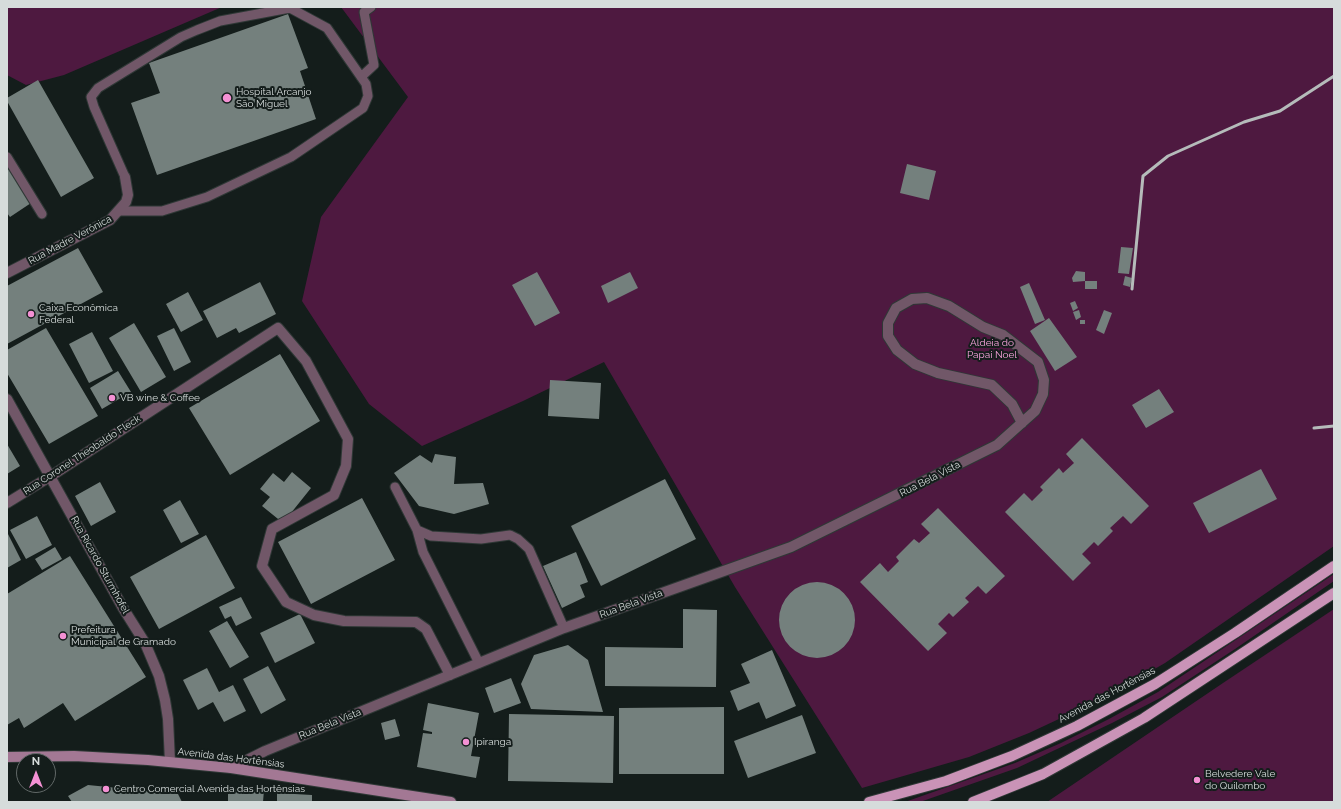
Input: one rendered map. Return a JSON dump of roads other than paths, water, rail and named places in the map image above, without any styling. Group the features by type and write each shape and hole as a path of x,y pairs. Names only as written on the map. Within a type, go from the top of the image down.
{"main road":[{"name":"Avenida das Hortênsias","path":"869,802 946,781 1012,756 1077,726 1155,684 1235,633 1334,566"},
{"path":"973,802 1042,774 1144,718 1334,594"},
{"name":"Avenida das Hortênsias","path":"7,757 74,756 170,762 231,768 451,802"}],"street":[{"name":"Rua Madre Verônica","path":"7,273 110,220 120,211 126,202 128,195 126,177"},
{"name":"Rua Bela Vista","path":"231,768 265,751 564,628 791,547 997,445 1035,411 1042,394 1044,380 1038,362 1003,335 983,327 949,306 927,298 912,299 896,308 888,323 888,336 897,350 915,364 938,373 992,385 1012,404 1022,422"},
{"name":"Rua Coronel Theobaldo Fleck","path":"7,503 52,476 278,328 306,361 348,439 346,466 334,495 272,529 262,566 286,602 314,615 344,621 416,622 426,628 450,675"},
{"name":"Rua Ricardo Sturmhofel","path":"7,399 52,476 123,608 145,643 159,676 168,719 170,762"}],"lane":[{"path":"361,76 374,66 364,12 371,7"},
{"path":"120,211 162,211 207,197 291,157 363,108 368,96 366,84 327,28 290,8 220,21 181,37 98,88 92,97 94,107 126,177"},
{"path":"7,157 42,214"},
{"path":"395,487 417,530 423,552 479,663"},
{"path":"417,530 431,536 450,538 481,539 510,535 518,539 529,549 564,628"}],"railway":[{"path":"1132,289 1143,176 1168,156 1244,122 1280,111 1334,76"},
{"path":"1314,428 1334,426"}],"place":[{"name":"Hospital Arcanjo São Miguel","path":"227,98"},
{"name":"Caixa Econômica Federal","path":"31,314"},
{"name":"VB wine & Coffee","path":"112,398"},
{"name":"Prefeitura Municipal de Gramado","path":"63,636"},
{"name":"Ipiranga","path":"466,742"},
{"name":"Belvedere Vale do Quilombo","path":"1197,780"},
{"name":"Centro Comercial Avenida das Hortênsias","path":"106,789"}],"park label":[{"name":"Aldeia do Papai Noel","path":"992,348"}]}
